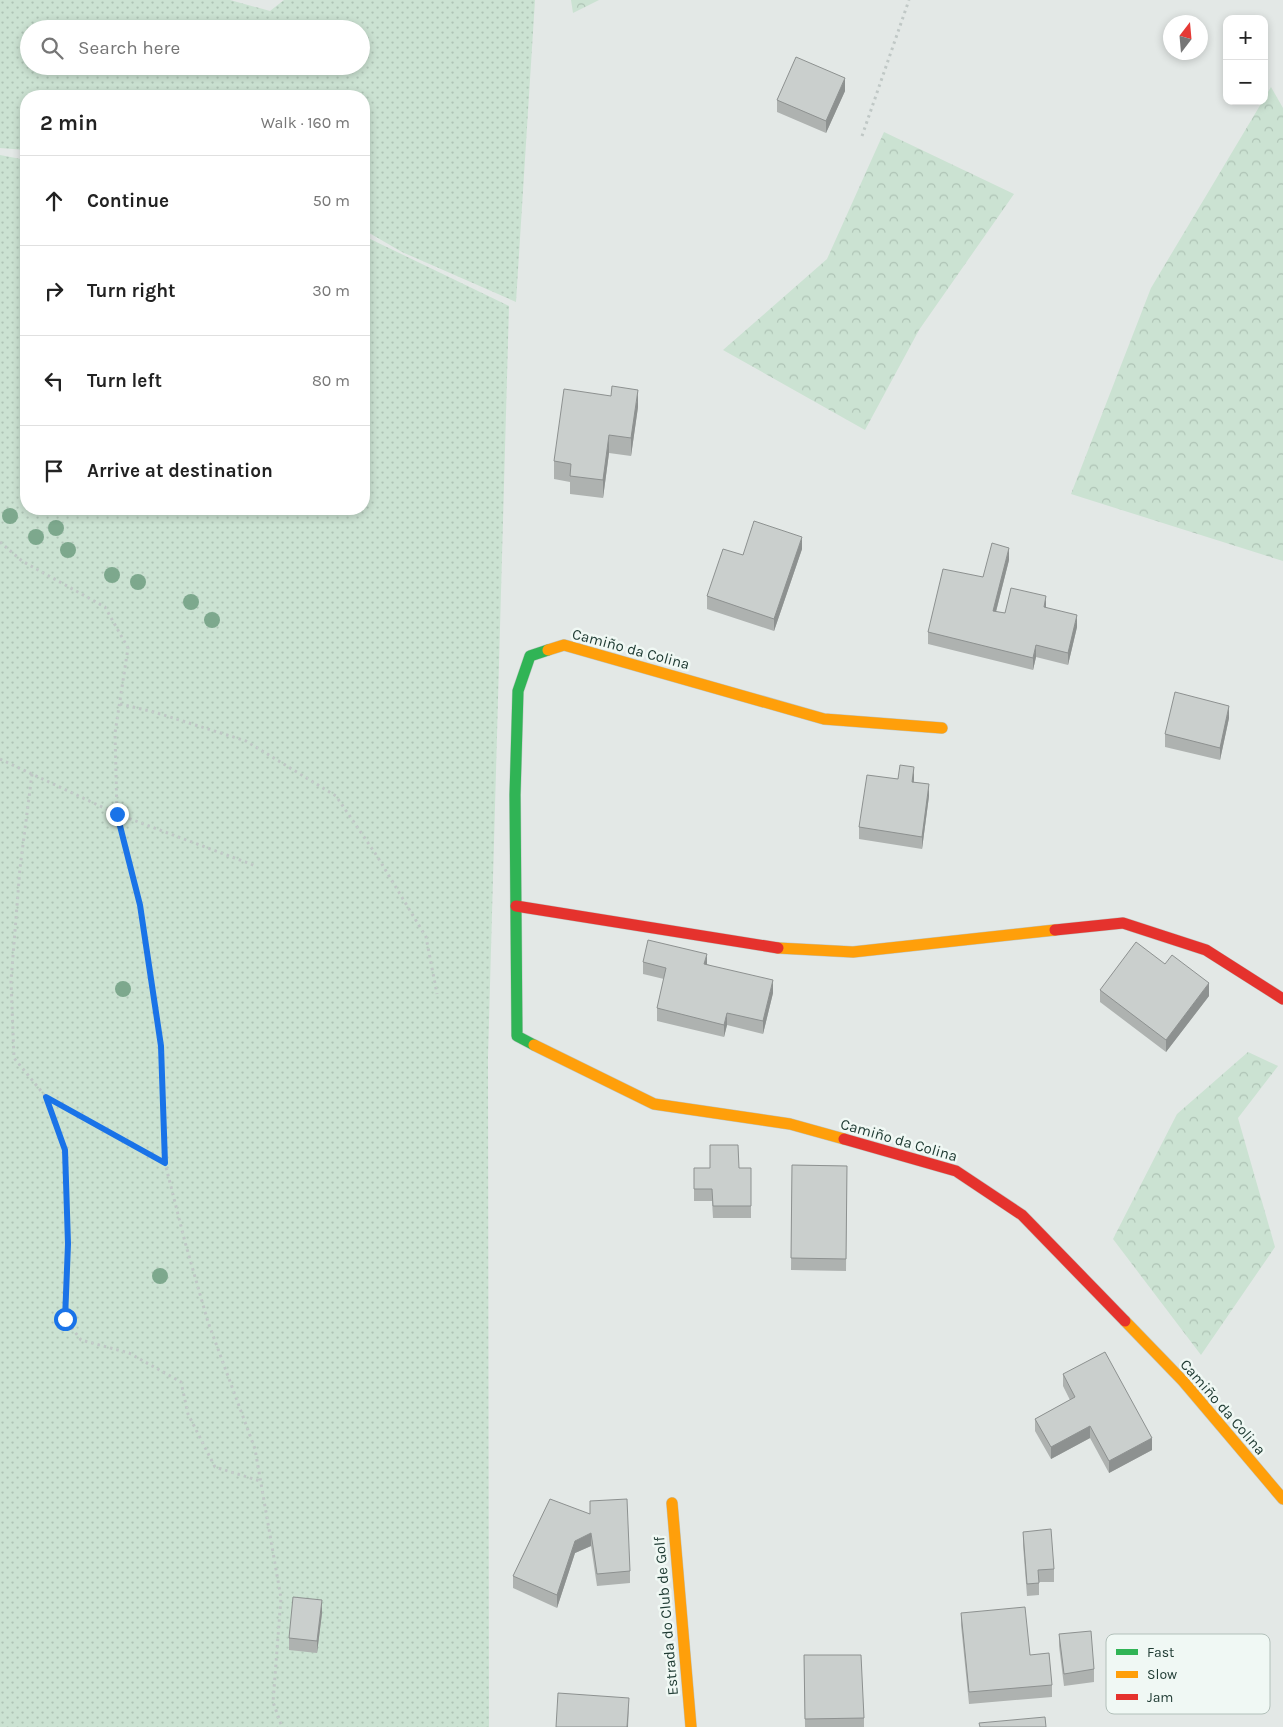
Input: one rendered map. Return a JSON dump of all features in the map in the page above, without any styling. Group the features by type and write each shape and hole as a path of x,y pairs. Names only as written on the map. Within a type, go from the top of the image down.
{"street":[{"name":"Camiño da Colina","path":"942,728 824,719 564,645 530,656 518,691 515,795 517,1036 654,1104 790,1124 956,1171 1022,1215 1183,1381 1283,1499"},
{"path":"516,906 771,948 853,952 1122,923 1206,950 1283,999"},
{"name":"Estrada do Club de Golf","path":"672,1502 691,1727"}],"path":[{"path":"862,136 909,0"},
{"path":"0,542 22,561 105,607 128,648 115,733 117,814 140,905 161,1046 165,1163 184,1242 208,1322 255,1449 281,1598 273,1702 282,1727"},
{"path":"120,704 162,714 246,740 336,796 377,856 426,937 437,994"},
{"path":"0,759 117,814 256,866"},
{"path":"32,774 20,868 11,981 14,1058 46,1097 65,1150 68,1244 65,1319 81,1340 129,1353 180,1382 188,1414 215,1467 260,1481"},
{"path":"46,1097 165,1163"}],"green space":[{"path":"0,0 230,0 270,11 284,0 535,0 516,302 402,252 370,233 370,90 20,90 20,150 0,148"},
{"path":"571,0 599,0 573,13"},
{"path":"1271,87 1283,108 1283,561 1071,494 1151,288 1260,105 1268,105 1268,92"},
{"path":"884,132 1014,194 919,330 865,430 723,350 827,259"},
{"path":"0,155 20,159 20,515 370,515 370,239 509,306 488,1057 489,1727 0,1727"},
{"path":"1248,1052 1278,1066 1238,1118 1275,1247 1201,1355 1113,1239 1177,1114"}],"building":[{"path":"796,57 845,78 826,121 777,100"},
{"path":"612,386 638,390 631,438 609,435 603,480 570,476 571,464 554,461 564,389 611,396"},
{"path":"754,521 802,537 774,619 707,596 723,549 743,555"},
{"path":"992,543 1009,548 993,611 1005,613 1011,588 1046,596 1044,607 1077,615 1068,653 1036,645 1033,658 928,632 943,569 983,577"},
{"path":"1175,692 1229,706 1220,748 1165,734"},
{"path":"900,765 914,767 912,782 929,784 922,837 859,827 867,775 898,779"},
{"path":"648,940 707,954 704,964 773,980 763,1021 727,1013 724,1025 657,1008 666,968 643,962"},
{"path":"1136,942 1165,964 1172,955 1209,983 1166,1040 1100,990"},
{"path":"710,1145 738,1145 739,1168 751,1168 751,1206 713,1206 712,1189 694,1189 694,1168 710,1168"},
{"path":"792,1165 847,1166 846,1259 791,1258"},
{"path":"1105,1352 1152,1438 1109,1461 1090,1426 1051,1447 1035,1419 1075,1397 1063,1374"},
{"path":"550,1499 590,1514 590,1501 627,1499 630,1571 597,1574 591,1533 575,1541 557,1595 513,1576"},
{"path":"1051,1529 1054,1569 1038,1570 1039,1583 1027,1584 1023,1532"},
{"path":"293,1597 322,1600 317,1641 289,1638"},
{"path":"1025,1607 1030,1655 1049,1653 1052,1685 969,1692 961,1613"},
{"path":"1091,1631 1094,1669 1064,1674 1059,1634"},
{"path":"804,1655 861,1655 864,1718 805,1719"},
{"path":"558,1693 629,1698 627,1727 556,1727"},
{"path":"1045,1717 1046,1727 980,1727 979,1723"}],"traffic: fast":[{"path":"534,1045 517,1036 515,795 518,691 530,656 548,650"}],"traffic: slow":[{"path":"548,650 564,645 824,719 942,728"},
{"path":"778,948 853,952 1055,930"},
{"path":"534,1045 654,1104 790,1124 844,1139"},
{"path":"1125,1321 1183,1381 1283,1499"},
{"path":"672,1503 691,1727"}],"traffic: jam":[{"path":"516,906 778,948"},
{"path":"1055,930 1123,923 1206,950 1283,999"},
{"path":"844,1139 956,1171 1022,1215 1125,1321"}],"route":[{"path":"65,1319 68,1244 65,1150 46,1097 165,1163 161,1046 140,905 117,814"}]}
